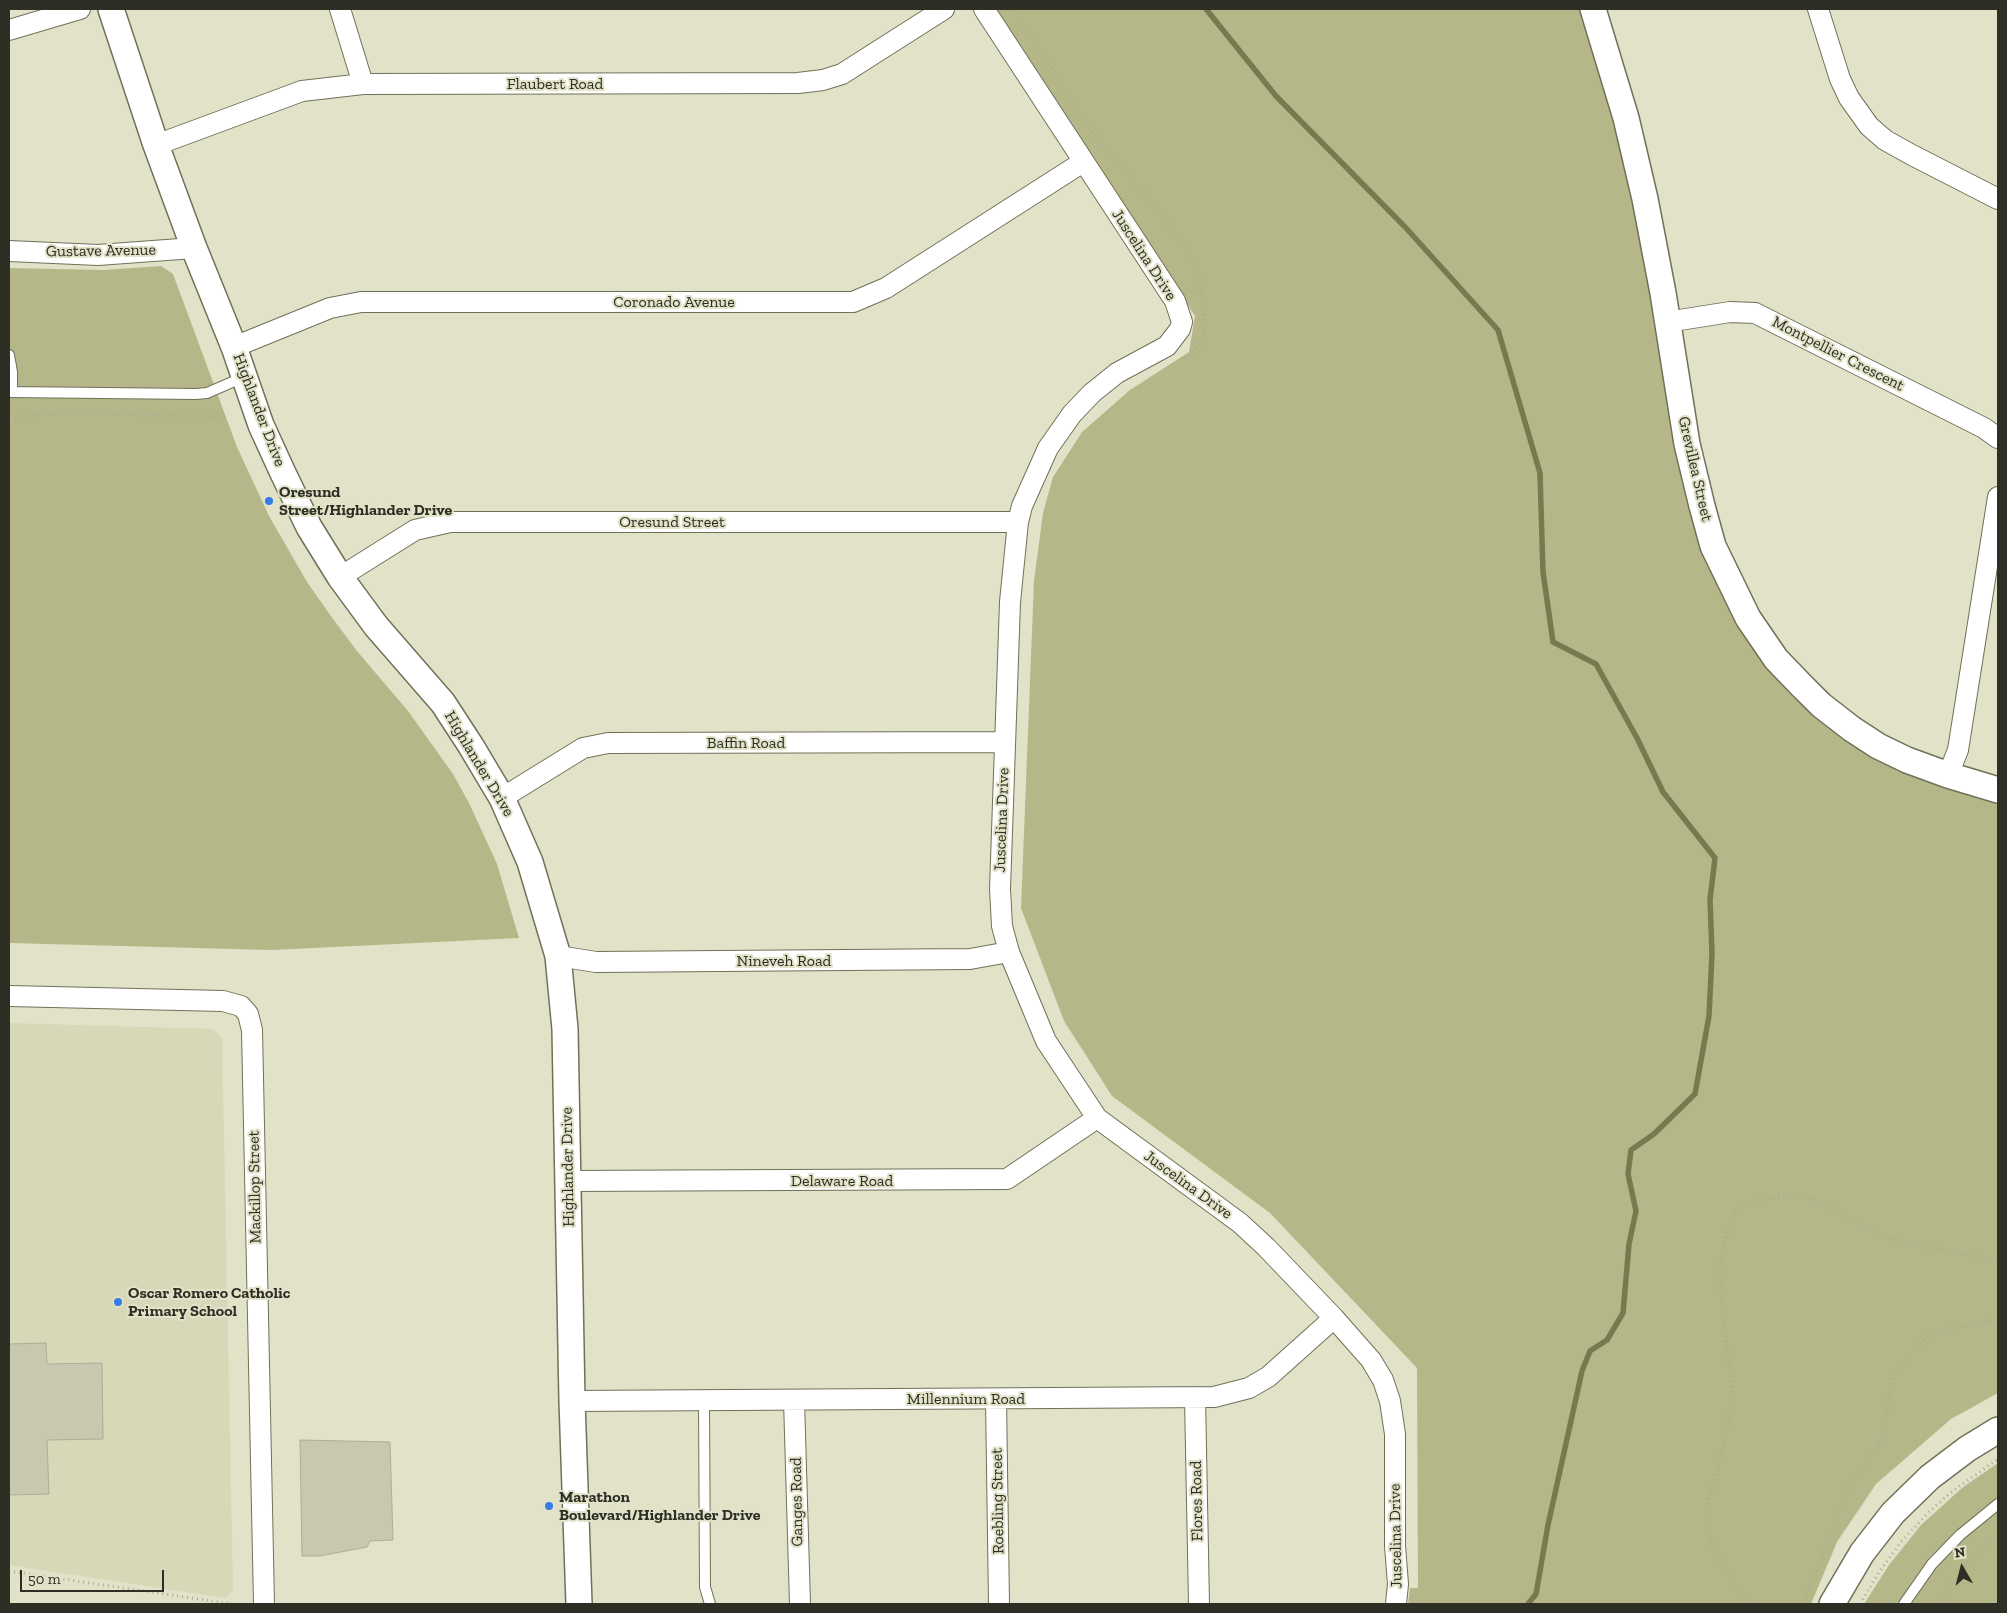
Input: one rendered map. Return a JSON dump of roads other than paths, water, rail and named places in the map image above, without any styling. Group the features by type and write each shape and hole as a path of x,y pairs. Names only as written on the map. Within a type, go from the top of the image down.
{"street":[{"path":"9,30 80,9"},
{"name":"Highlander Drive","path":"111,9 156,145 194,248 234,347 261,425 282,471 310,527 340,577 376,626 443,704 502,798 530,862 558,956 565,1029 578,1601"},
{"path":"340,9 363,84"},
{"name":"Flaubert Road","path":"156,145 302,91 363,84 788,83 823,80 842,74 944,9"},
{"name":"Juscelina Drive","path":"984,9 1175,301 1182,322 1180,330 1167,346 1117,373 1092,392 1072,414 1048,448 1022,506 1018,522 1010,602 1000,889 1002,926 1009,952 1046,1041 1098,1118 1240,1223 1266,1247 1334,1318 1371,1360 1383,1380 1390,1401 1395,1434 1395,1546 1398,1584 1396,1604"},
{"name":"Grevillea Street","path":"1593,9 1626,118 1645,199 1687,444 1702,506 1714,546 1748,618 1776,659 1800,685 1852,729 1878,746 1900,756 1948,775 1998,790"},
{"path":"1818,9 1840,79 1849,98 1869,126 1885,140 1998,199"},
{"name":"Coronado Avenue","path":"234,347 330,308 361,302 852,302 886,288 1083,162"},
{"name":"Gustave Avenue","path":"9,251 98,255 194,248"},
{"name":"Montpellier Crescent","path":"1667,322 1730,312 1755,313 1984,428 1998,438"},
{"path":"1948,775 1958,750 1998,497"},
{"name":"Oresund Street","path":"340,577 415,530 450,522 1018,522"},
{"name":"Baffin Road","path":"502,798 583,748 608,743 1004,742"},
{"name":"Nineveh Road","path":"558,956 596,962 970,959 1009,952"},
{"name":"Mackillop Street","path":"9,996 223,1001 240,1006 248,1014 252,1030 264,1604"},
{"name":"Delaware Road","path":"568,1182 1007,1179 1098,1118"},
{"name":"Millennium Road","path":"572,1401 1214,1397 1249,1388 1268,1377 1334,1318"},
{"name":"Flores Road","path":"1195,1397 1198,1604"},
{"name":"Roebling Street","path":"996,1399 999,1604"},
{"name":"Ganges Road","path":"794,1400 800,1604"},
{"path":"1832,1604 1862,1553 1893,1513 1930,1477 1998,1430"}],"lane":[{"path":"9,355 12,372 11,392 196,394 207,393 245,377"},
{"path":"704,1400 705,1587 710,1604"},
{"path":"1904,1604 1932,1564 1960,1535 1998,1504"}],"waterway":[{"path":"1206,9 1276,96 1406,228 1498,330 1540,473 1543,572 1553,642 1596,664 1637,738 1663,792 1715,858 1710,900 1712,953 1709,1016 1695,1094 1654,1134 1631,1150 1628,1174 1636,1211 1629,1244 1623,1313 1607,1340 1590,1351 1582,1371 1548,1525 1536,1594 1528,1604"}],"place":[{"name":"Oresund Street/Highlander Drive","path":"269,501"},
{"name":"Oscar Romero Catholic Primary School","path":"118,1302"},
{"name":"Marathon Boulevard/Highlander Drive","path":"549,1506"}]}
